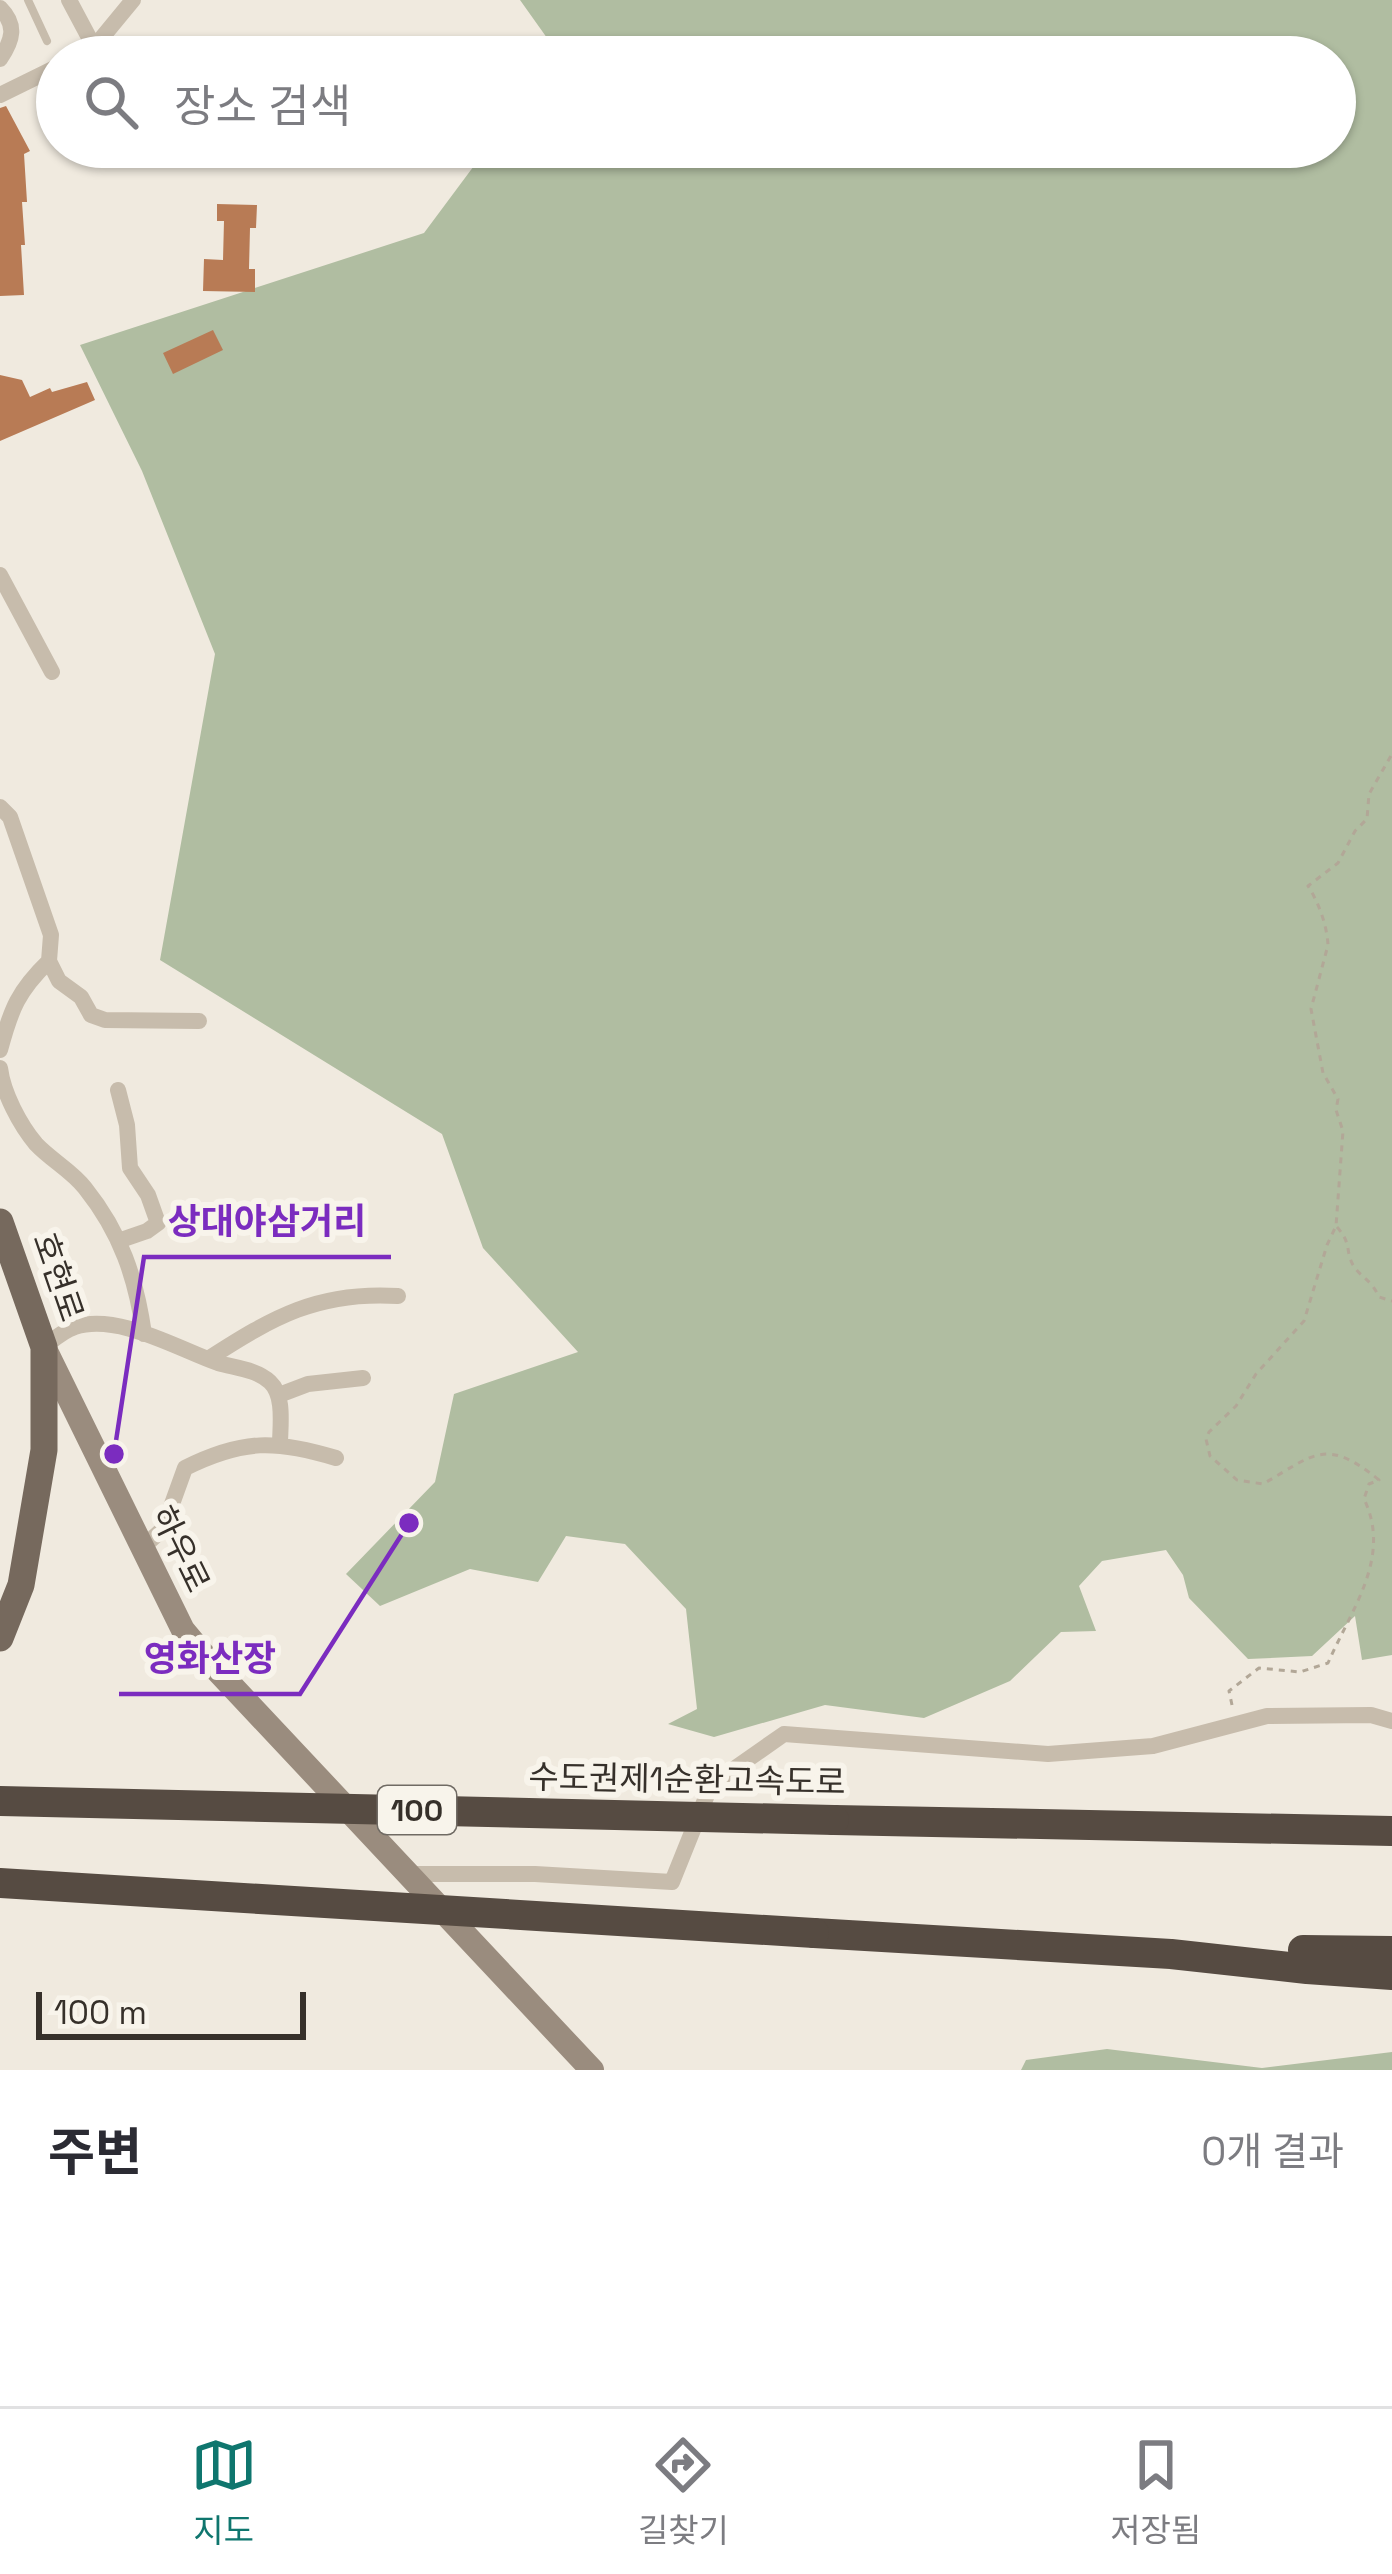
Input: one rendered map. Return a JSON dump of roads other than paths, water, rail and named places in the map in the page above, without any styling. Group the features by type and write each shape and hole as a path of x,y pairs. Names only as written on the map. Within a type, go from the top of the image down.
{"highway":[{"name":"수도권제1순환고속도로","path":"0,1801 1385,1830"},
{"path":"0,1883 1172,1954 1392,1975"},
{"path":"1172,1954 1392,1951"}],"main road":[{"name":"호현로","path":"0,1222 44,1347 44,1450 21,1586 0,1638"}],"street":[{"path":"69,0 88,36"},
{"path":"101,36 134,0"},
{"path":"0,8 13,26 0,59"},
{"path":"0,95 36,77"},
{"path":"0,575 52,672"},
{"path":"0,807 10,817 51,935 49,961 59,981 81,997 91,1015 105,1020 199,1022"},
{"path":"0,1050 26,983 49,961"},
{"path":"0,1068 15,1111 35,1143 84,1186 118,1241 138,1290 144,1334"},
{"path":"118,1090 130,1168 158,1222 118,1241"},
{"path":"208,1359 299,1308 335,1297 398,1296"},
{"path":"44,1347 74,1327 117,1326 254,1372 279,1395 280,1444"},
{"name":"하우로","path":"44,1347 183,1630 592,2070"},
{"path":"279,1395 308,1384 363,1378"},
{"path":"143,1547 163,1528 185,1468 210,1456 270,1443 336,1458"},
{"path":"407,1874 535,1874 672,1882 711,1785 784,1734 1048,1754 1153,1746 1268,1716 1371,1715 1392,1721"}],"lane":[{"path":"28,0 45,36"}],"place":[{"name":"상대야삼거리","path":"114,1454"},
{"name":"영화산장","path":"409,1523"}]}
